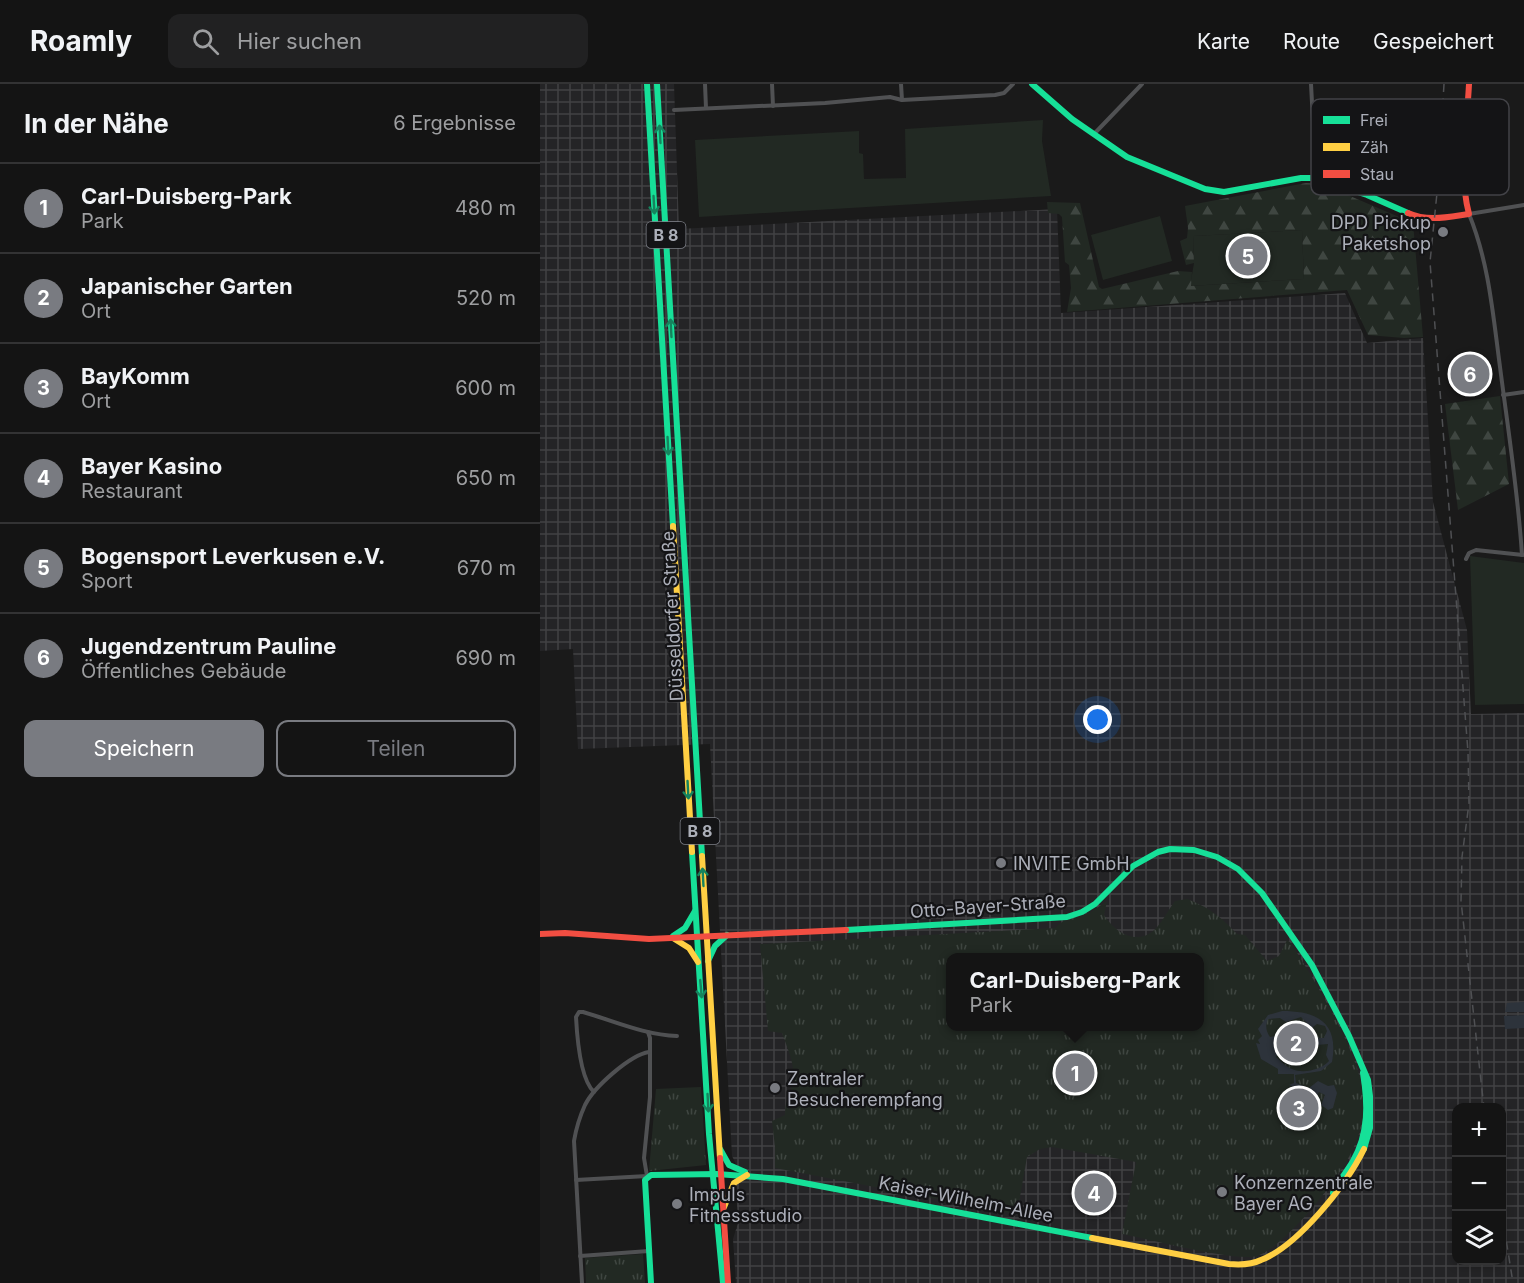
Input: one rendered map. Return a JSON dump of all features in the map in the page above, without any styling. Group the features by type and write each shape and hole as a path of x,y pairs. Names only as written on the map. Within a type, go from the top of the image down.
{"street":[{"name":"Düsseldorfer Straße","path":"647,84 698,962 713,1172"},
{"name":"Düsseldorfer Straße","path":"657,84 719,1145"},
{"path":"705,84 706,108"},
{"path":"772,84 773,106"},
{"path":"902,84 902,100"},
{"path":"674,110 773,106 890,97 902,100 995,95 1004,93 1013,84"},
{"path":"1032,84 1072,118 1136,161 1197,186 1215,191 1237,190 1311,178"},
{"path":"1094,134 1142,84"},
{"path":"1311,84 1311,99"},
{"path":"1468,99 1469,84"},
{"path":"1367,195 1419,218 1434,219 1524,205"},
{"path":"1464,195 1486,265 1523,555 1476,550 1469,553 1466,559"},
{"path":"665,388 674,387"},
{"path":"1503,395 1524,392"},
{"path":"680,644 690,644"},
{"name":"Otto-Bayer-Straße","path":"540,934 565,933 631,939 1067,917 1098,903 1132,867 1148,857 1172,849 1199,850 1218,857 1247,876 1264,896 1312,966 1368,1080 1372,1110"},
{"path":"695,911 685,928 671,937 689,948 698,962"},
{"path":"708,962 715,946 728,934"},
{"path":"594,1092 589,1088 581,1055 576,1017 579,1012 648,1032 677,1036"},
{"path":"648,1032 650,1038 650,1097 644,1158 647,1176 645,1194 651,1283"},
{"path":"582,1283 575,1134 586,1103 594,1092 632,1058 649,1052"},
{"name":"Kaiser-Wilhelm-Allee","path":"1331,1197 1336,1185 1354,1159 1363,1138 1367,1108 1362,1066"},
{"name":"Kaiser-Wilhelm-Allee","path":"647,1176 713,1172 749,1174 1230,1264 1248,1264 1276,1253 1314,1218 1349,1176 1367,1142 1372,1110"},
{"path":"719,1145 729,1165 749,1174"},
{"name":"B 8","path":"719,1145 728,1283"},
{"name":"B 8","path":"713,1172 723,1283"},
{"path":"724,1208 734,1182 749,1174"},
{"path":"576,1180 647,1176"},
{"path":"580,1256 649,1251"}],"shaded area":[{"path":"540,84 674,84 679,229 1057,209 1061,313 1345,293 1367,343 1423,338 1433,502 1467,630 1471,714 1524,713 1524,1283 736,1283 733,1239 738,1223 736,1184 744,1180 732,1156 710,744 578,749 573,649 540,651"},
{"path":"1524,1002 1524,1012 1505,1012 1507,1003"},
{"path":"1282,1011 1306,1013 1323,1022 1329,1029 1333,1049 1332,1062 1321,1071 1295,1075 1296,1083 1309,1088 1318,1081 1328,1086 1334,1085 1337,1093 1333,1108 1328,1110 1321,1105 1325,1095 1319,1092 1317,1096 1289,1085 1294,1083 1294,1074 1278,1074 1278,1069 1261,1059 1256,1043 1260,1044 1258,1040 1262,1036 1258,1029 1268,1015","holes":["1301,1017 1310,1026 1311,1030 1306,1029 1307,1034 1317,1045 1328,1044 1326,1055 1329,1061 1317,1069 1296,1070 1276,1057 1280,1051 1277,1038 1270,1037 1266,1028 1268,1019 1280,1018 1286,1022","1317,1024 1325,1026 1327,1031 1324,1038 1316,1038 1313,1027"]},
{"path":"1524,1015 1524,1028 1505,1029 1504,1016"}],"green space":[{"path":"1043,120 1042,141 1051,196 699,217 695,140 859,131 859,153 863,154 864,179 906,178 905,129"},
{"path":"1311,183 1311,195 1348,195 1413,223 1423,337 1368,335 1347,290 1067,312 1071,288 1069,265 1065,262 1062,217 1059,214 1048,213 1047,202 1080,203 1099,287 1102,289 1178,271 1192,272 1191,286 1304,279 1302,230 1193,236 1194,263 1186,265 1180,241 1187,238 1185,206"},
{"path":"1160,216 1172,261 1103,280 1091,235"},
{"path":"1302,230 1304,279 1190,286 1194,263 1193,236"},
{"path":"1475,359 1477,381 1454,384 1451,362"},
{"path":"1500,396 1509,484 1458,510 1445,404"},
{"path":"1470,556 1524,563 1524,704 1475,705"},
{"path":"1187,899 1220,917 1237,934 1245,935 1267,961 1279,956 1287,940 1291,943 1339,1025 1359,1073 1364,1094 1364,1113 1353,1149 1313,1207 1290,1232 1265,1253 1246,1257 1230,1256 1122,1234 1136,1162 1052,1147 1040,1149 1027,1157 1017,1214 775,1168 772,1121 785,1115 793,1073 782,1033 768,1031 760,944 1055,928 1062,922 1091,912 1107,901 1104,915 1108,921 1119,931 1132,937 1145,936 1152,932 1175,901"},
{"path":"701,1087 706,1165 649,1171 656,1089"},
{"path":"643,1254 645,1283 586,1283 585,1258"}],"railway":[{"path":"1443,99 1444,84"},
{"path":"1437,195 1430,262 1468,752 1469,803 1462,857 1461,901 1483,1103"},
{"path":"1506,1239 1513,1283"}],"traffic: fast":[{"path":"647,84 673,526"},
{"path":"657,84 702,856"},
{"path":"1032,84 1072,119 1127,157 1205,189 1224,192 1311,178"},
{"path":"1367,195 1408,213"},
{"path":"846,930 1067,917 1095,904 1133,866 1158,852 1170,849 1194,850 1217,857 1238,869 1262,893 1312,965 1349,1036 1368,1080 1370,1128 1364,1149"},
{"path":"692,852 709,1134 723,1283"},
{"path":"673,936 685,928 695,911"},
{"path":"708,961 715,946 727,935"},
{"path":"1333,1193 1353,1161 1365,1129 1366,1095 1363,1073"},
{"path":"720,1149 729,1165 745,1172"},
{"path":"651,1283 645,1180 651,1175 717,1174 783,1179 1092,1238"}],"traffic: slow":[{"path":"673,526 692,852"},
{"path":"702,856 720,1158"},
{"path":"673,938 689,948 698,962"},
{"path":"1092,1238 1229,1264 1257,1262 1275,1253 1305,1228 1334,1196 1364,1149"},
{"path":"724,1207 734,1183 747,1175"}],"traffic: jam":[{"path":"1468,99 1469,84"},
{"path":"1408,213 1431,218 1469,214 1466,195"},
{"path":"540,934 565,933 649,939 846,930"},
{"path":"720,1158 728,1283"}],"place":[{"name":"DPD Pickup Paketshop","path":"1443,232"},
{"name":"Bogensport Leverkusen e.V.","path":"1248,256"},
{"name":"Jugendzentrum Pauline","path":"1470,374"},
{"name":"INVITE GmbH","path":"1001,863"},
{"name":"Japanischer Garten","path":"1296,1043"},
{"name":"Carl-Duisberg-Park","path":"1075,1073"},
{"name":"Zentraler Besucherempfang","path":"775,1088"},
{"name":"BayKomm","path":"1299,1108"},
{"name":"Konzernzentrale Bayer AG","path":"1222,1192"},
{"name":"Bayer Kasino","path":"1094,1193"},
{"name":"Impuls Fitnessstudio","path":"677,1204"}]}
